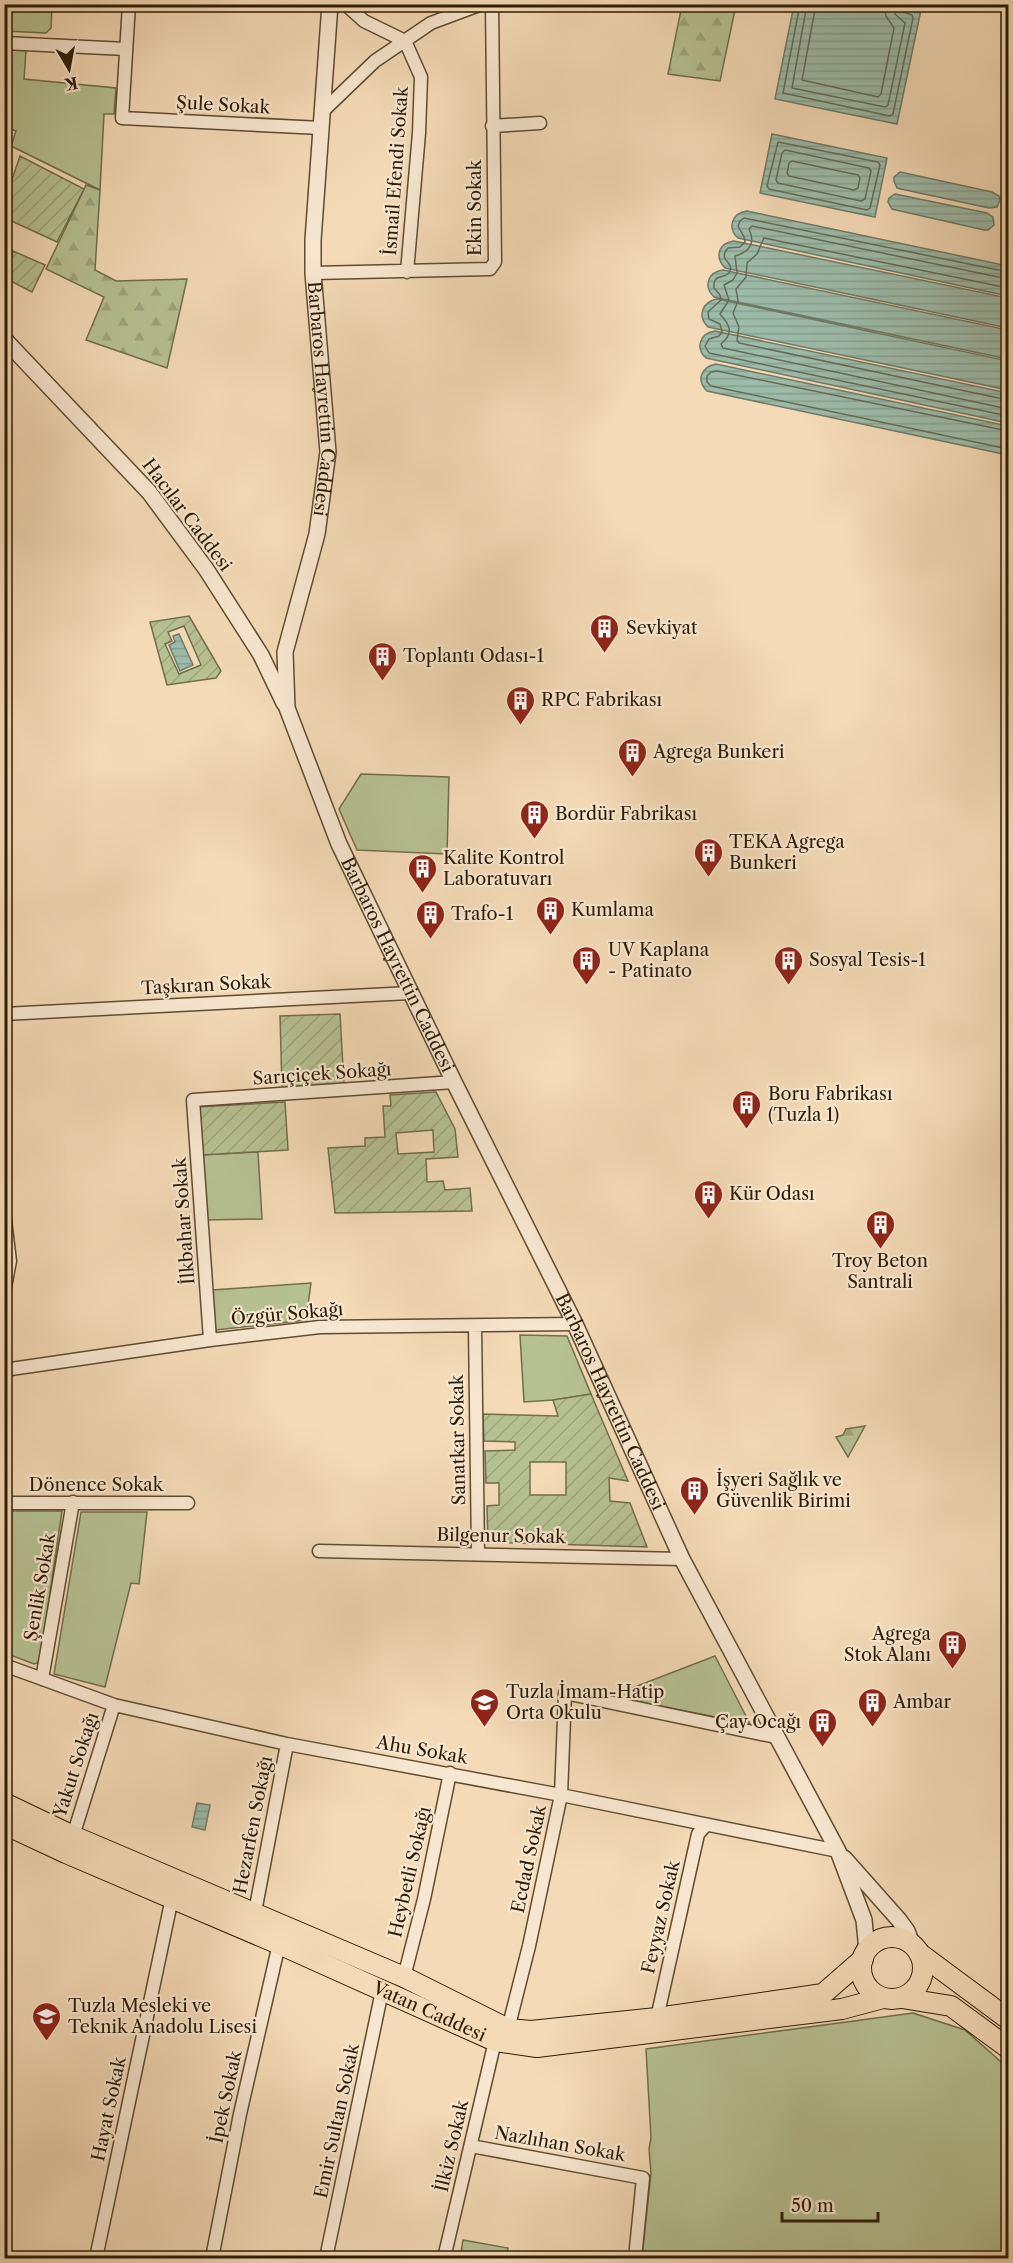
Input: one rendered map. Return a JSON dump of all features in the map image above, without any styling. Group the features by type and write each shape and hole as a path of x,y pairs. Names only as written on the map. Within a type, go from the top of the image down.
{"main road":[{"name":"Vatan Caddesi","path":"4,1803 73,1836 404,1977 502,2035 657,2018 823,1994 865,1955"},
{"name":"Vatan Caddesi","path":"4,1824 382,1991 537,2047 842,2009 892,1998"},
{"path":"1008,2019 903,1939 883,1939 874,1944 865,1955 863,1978 874,1994 951,2006 1008,2048"},
{"path":"892,1998 917,1987 921,1979 923,1970 916,1948"}],"street":[{"path":"4,43 126,50 129,4"},
{"name":"Barbaros Hayrettin Caddesi","path":"330,4 313,240 313,273 328,452 317,534 285,652 287,708 339,844 453,1082 575,1323 682,1559 838,1851"},
{"path":"345,4 364,21 405,41"},
{"name":"Ekin Sokak","path":"313,273 490,270 495,262 492,4"},
{"path":"323,111 375,62 431,23 479,5"},
{"name":"İsmail Efendi Sokak","path":"405,41 421,77 419,133 407,272"},
{"name":"Şule Sokak","path":"126,50 122,118 321,128"},
{"path":"492,126 540,123"},
{"name":"Hacılar Caddesi","path":"4,339 150,492 219,588 261,655 287,708"},
{"name":"Taşkıran Sokak","path":"4,1014 410,993"},
{"name":"Sarıçiçek Sokağı","path":"194,1100 453,1082"},
{"name":"İlkbahar Sokak","path":"194,1100 210,1340"},
{"path":"4,1292 10,1261 5,1218"},
{"name":"Özgür Sokağı","path":"4,1370 210,1340 320,1327 575,1323"},
{"name":"Sanatkar Sokak","path":"475,1326 478,1554"},
{"name":"Şenlik Sokak","path":"42,1679 72,1502"},
{"name":"Dönence Sokak","path":"4,1503 188,1503"},
{"name":"Bilgenur Sokak","path":"319,1551 682,1559"},
{"name":"Ahu Sokak","path":"4,1665 114,1705 287,1744 450,1773 838,1851"},
{"name":"Ecdad Sokak","path":"502,2035 530,1946 561,1795 566,1693 776,1737"},
{"name":"Yakut Sokağı","path":"73,1836 114,1705"},
{"name":"Hezarfen Sokağı","path":"255,1912 287,1744"},
{"name":"Heybetli Sokağı","path":"404,1977 424,1899 450,1773"},
{"name":"Feyyaz Sokak","path":"657,2018 698,1834 706,1825"},
{"path":"838,1851 899,1920 916,1948"},
{"path":"838,1851 864,1920 865,1955"},
{"name":"Hayat Sokak","path":"96,2259 172,1898"},
{"name":"İpek Sokak","path":"212,2259 240,2114 279,1944"},
{"name":"Emir Sultan Sokak","path":"326,2259 382,1991"},
{"name":"İlkiz Sokak","path":"444,2259 471,2146 502,2035"},
{"name":"Nazlıhan Sokak","path":"471,2146 643,2178 635,2259"}],"green space":[{"path":"4,5 52,5 51,28 46,33 5,31"},
{"path":"682,5 736,5 720,81 668,74"},
{"path":"4,48 26,51 24,79 116,88 114,114 104,114 100,190 11,146 16,131 5,127"},
{"path":"20,156 84,189 57,242 5,218 5,200"},
{"path":"86,185 100,190 95,270 116,281 187,279 167,368 86,340 104,297 46,269"},
{"path":"13,251 45,265 32,292 5,278"},
{"path":"189,616 221,671 216,678 167,685 150,622","holes":["184,626 201,665 179,674 165,644 172,641 168,632"]},
{"path":"361,774 449,777 447,854 357,850 339,809"},
{"path":"340,1014 344,1085 282,1088 280,1016"},
{"path":"436,1092 455,1129 458,1157 426,1159 427,1182 443,1181 445,1190 470,1188 472,1211 335,1213 328,1148 365,1146 365,1138 385,1137 383,1106 391,1106 390,1095","holes":["433,1130 434,1152 398,1154 396,1133"]},
{"path":"285,1102 288,1150 201,1155 198,1107"},
{"path":"258,1152 262,1219 206,1220 201,1155"},
{"path":"311,1283 306,1320 216,1330 212,1290"},
{"path":"520,1335 567,1336 591,1394 524,1402"},
{"path":"591,1394 628,1481 609,1478 610,1501 630,1503 647,1547 488,1542 487,1506 499,1505 499,1483 486,1483 485,1451 515,1450 515,1442 484,1441 483,1414 558,1416 553,1400","holes":["530,1462 566,1462 566,1495 530,1495"]},
{"path":"865,1426 848,1457 836,1437 843,1435 846,1429"},
{"path":"4,1511 62,1511 40,1662 34,1664 5,1653"},
{"path":"81,1512 147,1512 139,1584 131,1583 105,1687 54,1674"},
{"path":"715,1656 750,1724 611,1696"},
{"path":"913,2013 965,2030 1008,2068 1008,2258 642,2258 651,2173 646,2049"},
{"path":"463,2240 508,2248 506,2258 460,2258"}],"water":[{"path":"794,5 893,5 921,10 897,124 775,99"},
{"path":"772,134 887,158 875,217 760,193"},
{"path":"900,172 992,192 999,196 1000,200 997,207 989,208 897,188 894,177"},
{"path":"895,194 987,213 993,217 994,225 984,230 892,209 888,202 889,198"},
{"path":"747,211 1008,266 1008,296 738,238 733,230 733,222 738,215"},
{"path":"734,241 1008,298 1008,328 725,268 720,259 720,251 725,244"},
{"path":"723,270 1008,330 1008,359 714,297 709,288 709,280 718,271"},
{"path":"717,299 1008,361 1008,390 708,327 703,318 703,310 708,303"},
{"path":"715,331 1008,393 1008,423 706,358 701,350 701,342 706,335"},
{"path":"716,364 1008,426 1008,455 707,391 702,383 702,374 707,368"},
{"path":"179,634 193,665 180,671 169,645 175,642 173,636"},
{"path":"197,1803 210,1805 205,1830 192,1827"}],"place":[{"name":"Sevkiyat","path":"605,654"},
{"name":"Toplantı Odası-1","path":"382,682"},
{"name":"RPC Fabrikası","path":"520,726"},
{"name":"Agrega Bunkeri","path":"632,778"},
{"name":"Bordür Fabrikası","path":"534,840"},
{"name":"TEKA Agrega Bunkeri","path":"708,878"},
{"name":"Kalite Kontrol Laboratuvarı","path":"422,894"},
{"name":"Kumlama","path":"550,936"},
{"name":"Trafo-1","path":"430,940"},
{"name":"UV Kaplana - Patinato","path":"587,986"},
{"name":"Sosyal Tesis-1","path":"788,986"},
{"name":"Boru Fabrikası (Tuzla 1)","path":"747,1130"},
{"name":"Kür Odası","path":"708,1220"},
{"name":"Troy Beton Santrali","path":"880,1250"},
{"name":"İşyeri Sağlık ve Güvenlik Birimi","path":"695,1516"},
{"name":"Agrega Stok Alanı","path":"952,1670"},
{"name":"Tuzla İmam-Hatip Orta Okulu","path":"485,1728"},
{"name":"Ambar","path":"872,1728"},
{"name":"Çay Ocağı","path":"822,1748"},
{"name":"Tuzla Mesleki ve Teknik Anadolu Lisesi","path":"47,2042"}]}
